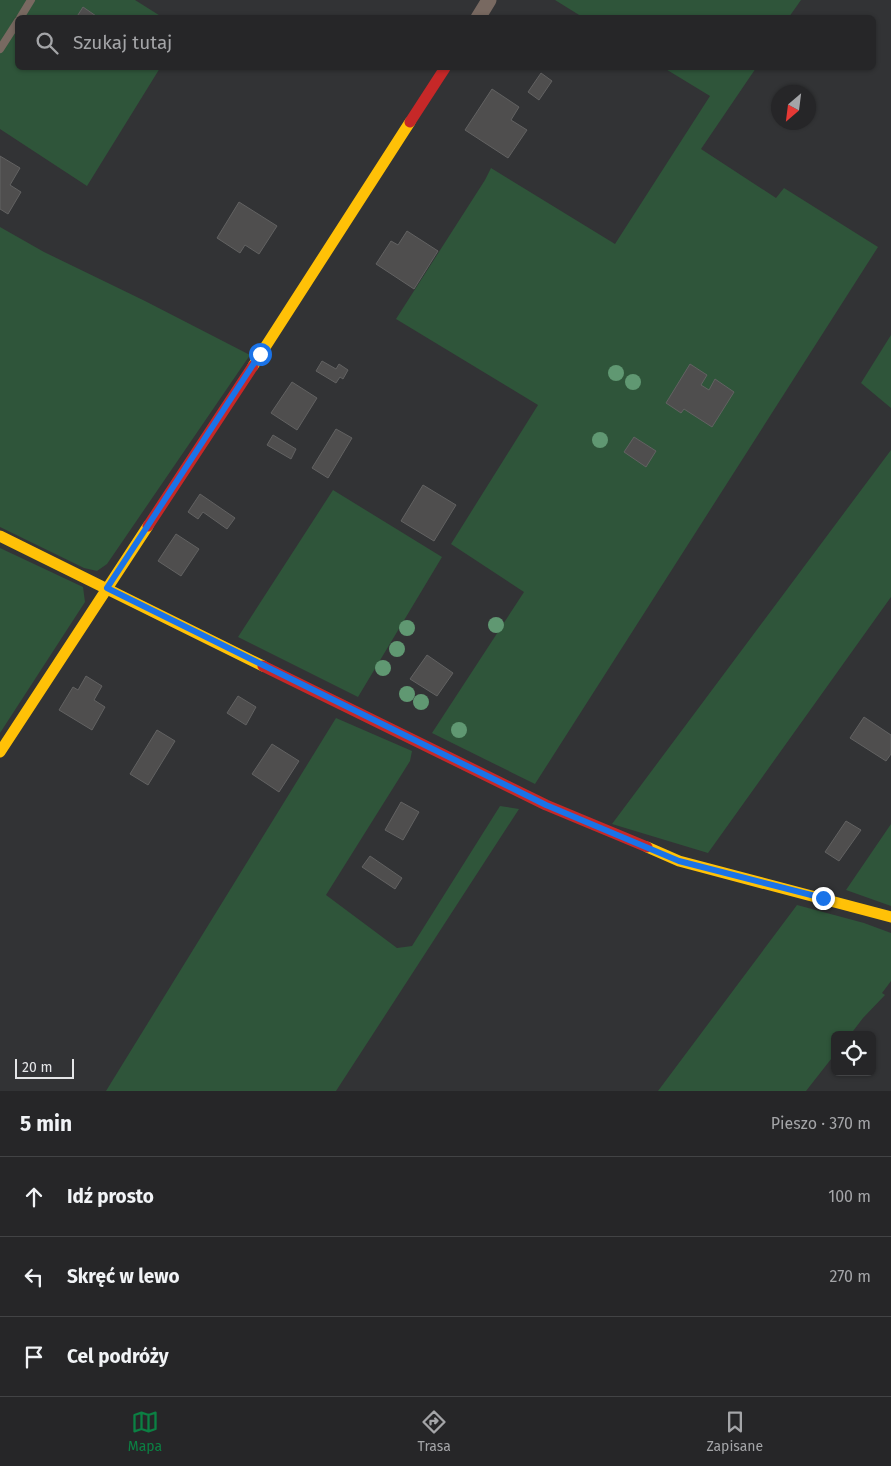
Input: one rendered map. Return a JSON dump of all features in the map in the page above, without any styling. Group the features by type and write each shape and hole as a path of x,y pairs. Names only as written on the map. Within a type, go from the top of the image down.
{"street":[{"path":"480,15 489,0"},
{"path":"0,752 444,70"},
{"path":"0,536 546,805 679,861 891,917"}],"lane":[{"path":"22,15 31,0"},
{"path":"0,49 15,26"}],"green space":[{"path":"0,0 135,0 159,15 15,15 15,70 159,70 87,186 0,129"},
{"path":"555,0 801,0 790,15 579,15"},
{"path":"667,70 755,70 701,149 776,198 784,188 878,247 535,784 432,733 524,592 451,544 538,405 396,319 491,168 615,244 710,96"},
{"path":"0,227 44,252 250,355 107,564 97,571 84,568 0,527"},
{"path":"891,335 891,408 861,383"},
{"path":"891,450 891,597 708,853 612,824"},
{"path":"333,490 442,557 358,697 238,637"},
{"path":"0,548 83,587 85,602 0,733"},
{"path":"336,718 412,751 410,761 326,895 397,948 412,946 500,806 519,809 336,1091 106,1091"},
{"path":"891,824 891,906 846,890"},
{"path":"797,905 864,923 891,933 891,981 882,993 885,995 853,1031 831,1031 831,1059 806,1091 658,1091"}],"building":[{"path":"83,7 95,15 78,15"},
{"path":"541,73 552,81 539,100 528,92"},
{"path":"492,89 519,107 511,120 527,130 508,158 465,130"},
{"path":"0,156 20,168 10,185 21,192 8,214 0,209"},
{"path":"239,202 277,226 259,254 245,245 240,253 217,238"},
{"path":"407,231 438,251 414,289 376,264 391,241 398,245"},
{"path":"322,361 336,369 339,364 348,370 343,379 340,377 336,383 316,371"},
{"path":"690,364 707,375 701,385 709,390 715,379 734,392 712,427 684,409 681,413 666,403"},
{"path":"292,382 317,398 297,430 271,413"},
{"path":"336,429 352,438 328,478 312,468"},
{"path":"273,435 296,449 291,459 267,445"},
{"path":"634,437 656,451 646,467 624,452"},
{"path":"423,485 456,505 434,541 401,521"},
{"path":"200,494 235,518 227,529 203,512 198,519 188,512"},
{"path":"176,534 199,549 181,576 158,561"},
{"path":"427,655 453,673 437,696 410,679"},
{"path":"86,676 102,686 94,700 105,707 92,730 59,710 73,687 78,690"},
{"path":"238,696 256,707 246,725 227,713"},
{"path":"864,717 891,735 891,754 886,761 850,738"},
{"path":"157,730 175,741 148,785 130,774"},
{"path":"272,744 299,761 279,792 252,774"},
{"path":"401,802 419,812 403,840 385,830"},
{"path":"846,821 861,830 839,861 825,852"},
{"path":"370,856 402,878 395,889 362,867"}],"traffic: slow":[{"path":"253,366 410,122"},
{"path":"0,752 148,526"},
{"path":"0,536 263,666"},
{"path":"647,847 679,861 891,917"}],"traffic: jam":[{"path":"410,122 444,70"},
{"path":"148,526 253,366"},
{"path":"263,666 546,805 647,847"}],"route":[{"path":"260,354 107,588 546,805 679,861 823,898"}]}
